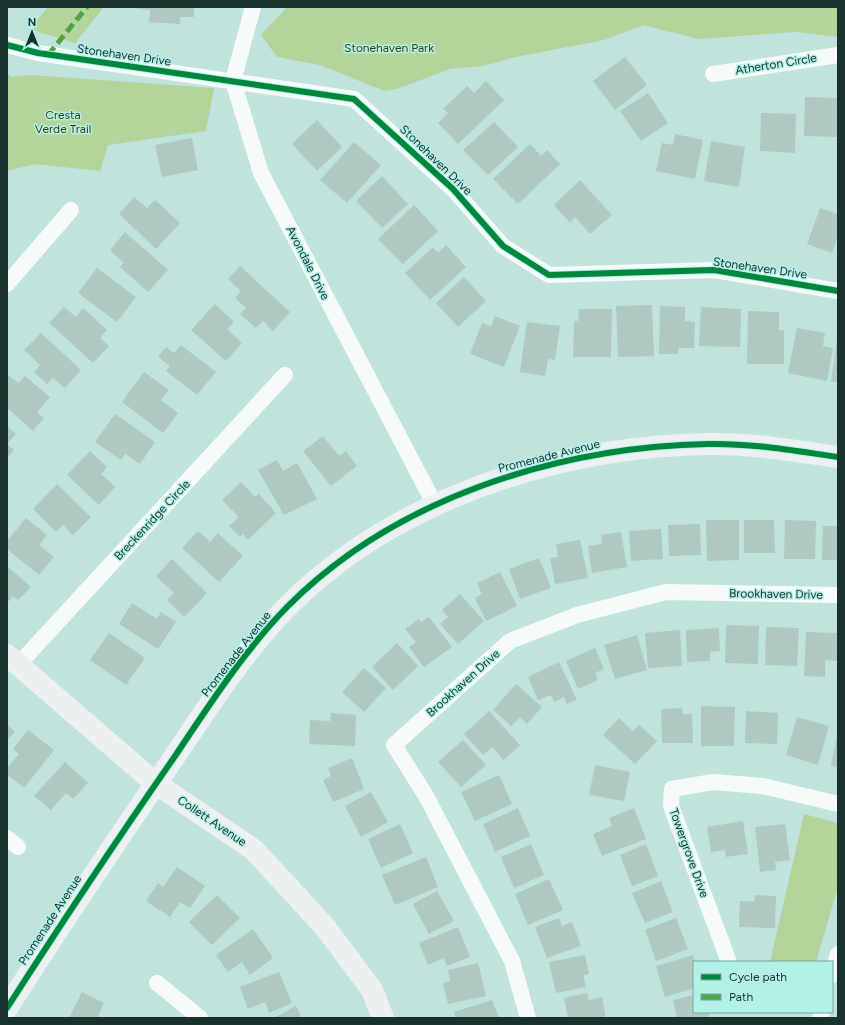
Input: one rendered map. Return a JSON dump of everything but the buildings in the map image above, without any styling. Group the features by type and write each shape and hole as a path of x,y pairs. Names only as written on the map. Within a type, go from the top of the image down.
{"main road":[{"name":"Promenade Avenue","path":"7,1008 82,889 223,686 265,632 288,606 342,560 373,539 435,506 510,476 582,457 623,450 665,446 718,444 757,446 838,457"},
{"name":"Collett Avenue","path":"13,660 156,783 254,850 325,927 372,990 383,1018"}],"street":[{"path":"233,81 252,7"},
{"name":"Stonehaven Drive","path":"7,45 38,53 354,99 453,189 503,246 549,275 714,270 838,291"},
{"name":"Atherton Circle","path":"713,74 838,55"},
{"name":"Avondale Drive","path":"233,81 261,173 435,506"},
{"path":"7,284 71,210"},
{"name":"Breckenridge Circle","path":"13,660 285,375"},
{"name":"Brookhaven Drive","path":"528,1018 512,961 426,796 394,745 510,641 577,615 666,592 838,595"},
{"name":"Towergrove Drive","path":"729,961 671,806 672,789 713,782 763,786 838,804"},
{"path":"833,972 838,954"},
{"path":"157,983 200,1018"}],"green space":[{"path":"48,7 104,7 75,43 32,30 37,20"},
{"name":"Stonehaven Park","path":"287,7 838,7 838,37 796,32 699,39 643,25 604,40 516,57 482,66 450,69 397,89 384,91 320,65 277,57 261,35"},
{"name":"Cresta Verde Trail","path":"7,74 12,77 31,75 214,88 206,131 108,145 100,171 35,164 7,171"},
{"path":"804,814 838,823 838,887 816,961 770,961"}],"marked path":[{"path":"48,55 87,7"}],"cycle path":[{"path":"7,45 38,53 354,99 453,189 503,246 549,275 714,270 838,291"},
{"path":"7,1008 68,914 241,661 287,607 330,569 377,536 428,508 482,486 537,468 594,455 651,447 724,444 773,448 838,457"}]}
